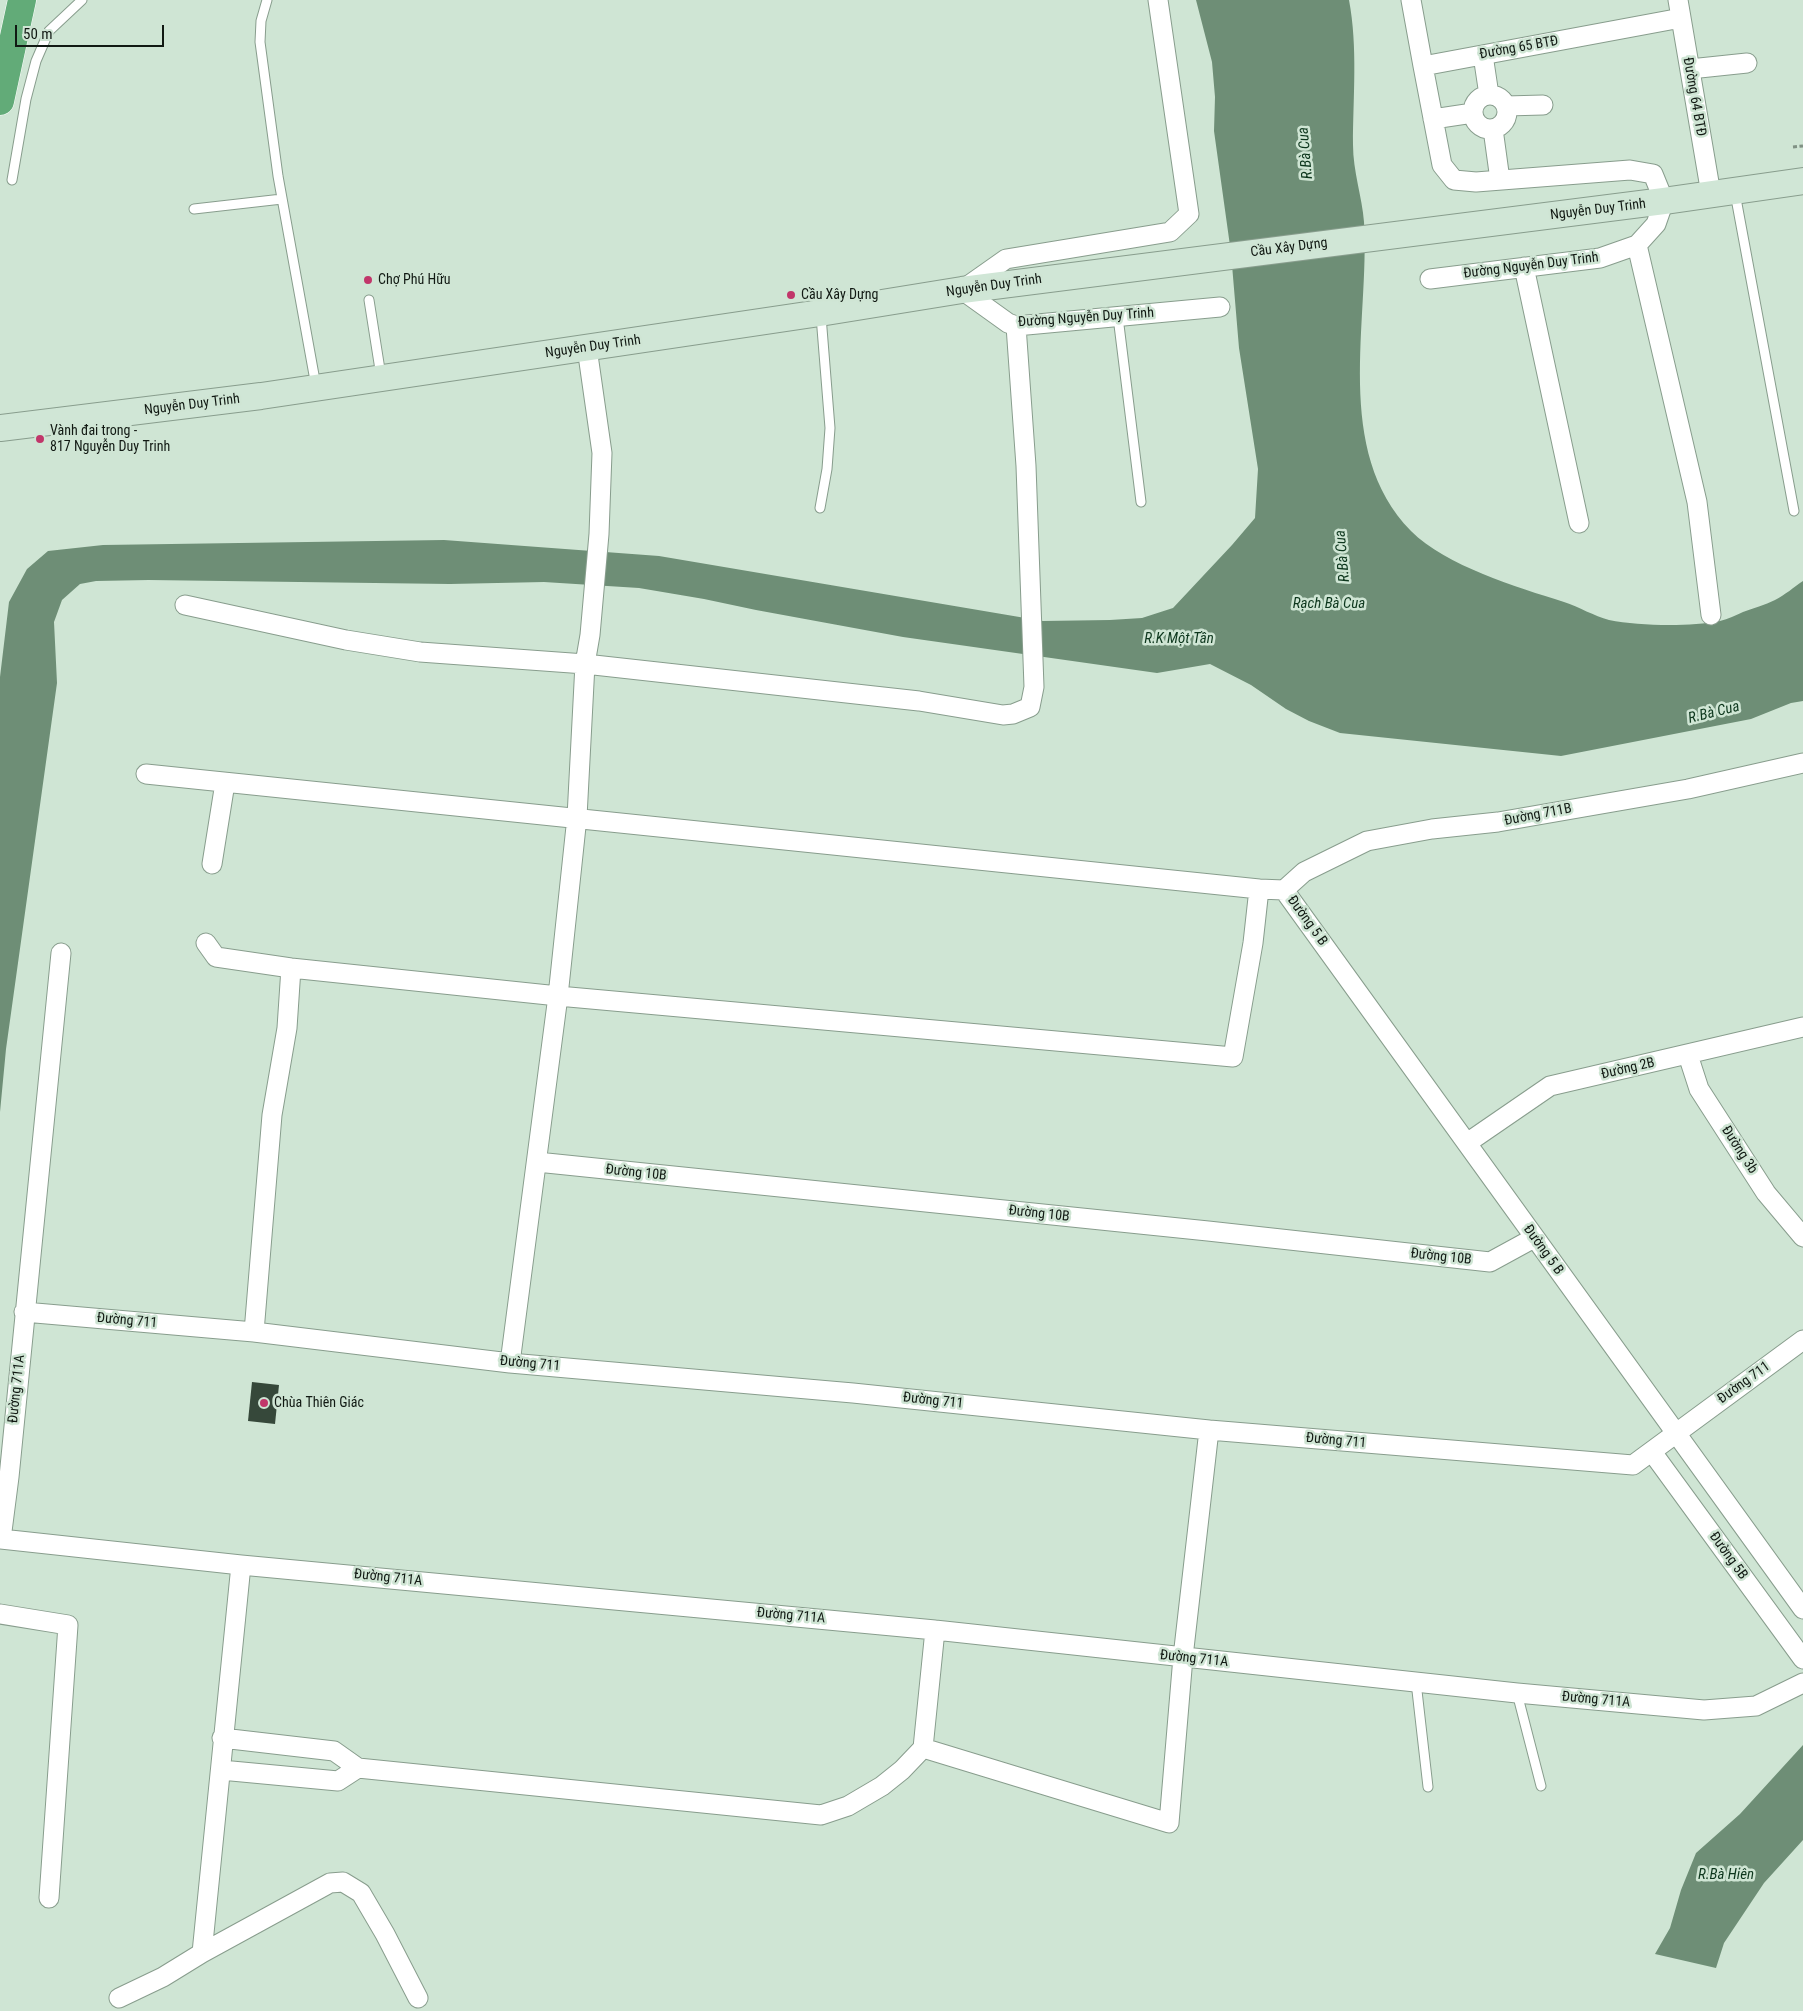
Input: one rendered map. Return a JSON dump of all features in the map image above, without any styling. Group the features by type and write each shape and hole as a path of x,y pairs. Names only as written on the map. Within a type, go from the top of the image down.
{"highway":[{"path":"0,101 22,0"}],"main road":[{"name":"Nguyễn Duy Trinh","path":"1392,235 1664,201 1803,181"},
{"name":"Cầu Xây Dựng","path":"1186,261 1392,235"},
{"name":"Nguyễn Duy Trinh","path":"0,428 316,388 962,290 1186,261"}],"street":[{"path":"962,290 1006,259 1170,232 1189,214 1158,0"},
{"path":"1411,0 1442,165 1454,180 1476,182 1630,170 1653,174 1664,201"},
{"name":"Đường 65 BTĐ","path":"1423,66 1483,55 1679,9"},
{"name":"Đường 64 BTĐ","path":"1679,9 1690,69 1723,193"},
{"path":"1483,55 1490,95"},
{"path":"1690,69 1747,63"},
{"path":"1490,95 1500,98 1506,106 1507,116 1502,124 1494,129 1484,128 1476,122 1473,114 1475,105 1481,98 1490,95"},
{"path":"1506,106 1543,105"},
{"path":"1433,119 1473,114"},
{"path":"1494,129 1500,180"},
{"name":"Đường Nguyễn Duy Trinh","path":"1430,279 1600,258 1637,245 1656,224 1664,201"},
{"path":"1637,245 1697,502 1711,615"},
{"path":"1524,267 1578,523"},
{"name":"Đường Nguyễn Duy Trinh","path":"962,290 1016,326 1220,307"},
{"path":"185,605 346,640 420,652 585,664 920,702 1003,715 1013,714 1030,707 1034,686 1026,466 1016,326"},
{"path":"510,1363 558,996 577,817 585,664 590,635 602,453 588,348"},
{"name":"Đường 711B","path":"1284,890 1304,872 1367,840 1432,829 1498,822 1679,790 1803,764"},
{"path":"146,774 577,817 1259,889 1284,890"},
{"path":"212,864 225,783"},
{"path":"206,943 216,957 291,968 558,996 1233,1057 1254,943 1259,889"},
{"name":"Đường 5 B","path":"1284,890 1803,1609"},
{"name":"Đường 711A","path":"61,954 9,1478 1,1539 240,1565 935,1630 1517,1693 1704,1710 1756,1706 1803,1683"},
{"path":"254,1332 272,1114 287,1028 291,968"},
{"name":"Đường 2B","path":"1467,1143 1550,1086 1803,1027"},
{"name":"Đường 3b","path":"1688,1055 1699,1089 1766,1193 1803,1237"},
{"name":"Đường 10B","path":"537,1162 1490,1262 1534,1238"},
{"name":"Đường 711","path":"24,1312 254,1332 510,1363 854,1393 1209,1430 1634,1465 1803,1340"},
{"path":"923,1748 1169,1823 1183,1658 1209,1430"},
{"name":"Đường 5B","path":"1652,1452 1803,1659"},
{"path":"0,1544 1,1539"},
{"path":"202,1953 240,1565"},
{"path":"0,1614 68,1625 49,1898"},
{"path":"222,1738 334,1751 358,1768 821,1815 848,1806 882,1786 902,1770 923,1748 935,1630"},
{"path":"221,1770 338,1781 358,1768"},
{"path":"119,1998 163,1978 202,1953 330,1883 342,1882 361,1893 385,1934 418,1998"}],"lane":[{"path":"12,180 26,99 36,61 48,32 82,0"},
{"path":"267,0 261,21 260,42 282,199 316,388"},
{"path":"1723,193 1794,511"},
{"path":"194,209 282,199"},
{"path":"369,300 382,378"},
{"path":"820,313 830,428 827,469 820,508"},
{"path":"1118,317 1141,502"},
{"path":"1416,1682 1428,1787"},
{"path":"1517,1693 1541,1786"}],"path":[{"path":"1794,147 1803,146"}],"water":[{"name":"Rạch Bà Cua","path":"1196,0 1349,0 1354,54 1353,155 1364,222 1365,261 1360,384 1363,424 1371,463 1387,499 1411,531 1443,555 1462,565 1603,618 1621,622 1679,625 1720,621 1775,600 1803,581 1803,701 1791,703 1751,719 1561,756 1340,733 1309,721 1286,709 1251,685 1210,664 1157,673 903,637 639,588 544,582 450,584 149,580 96,581 80,584 62,600 54,622 57,683 6,1049 0,1112 0,677 9,602 27,569 48,551 103,545 444,540 659,556 1043,621 1142,618 1173,608 1255,518 1258,469 1239,348 1231,253 1214,131 1215,97 1212,62"},
{"name":"R.Bà Hiên","path":"1803,1745 1803,1840 1764,1883 1724,1943 1716,1968 1655,1954 1670,1928 1681,1890 1696,1853 1740,1814"}],"building":[{"name":"Chùa Thiên Giác","path":"252,1382 279,1385 275,1424 248,1421"}],"place":[{"name":"Chợ Phú Hữu","path":"368,280"},
{"name":"Cầu Xây Dựng","path":"791,295"},
{"name":"Vành đai trong - 817 Nguyễn Duy Trinh","path":"40,439"},
{"name":"Chùa Thiên Giác","path":"264,1403"}],"water label":[{"name":"R.Bà Cua","path":"1306,153"},
{"name":"R.Bà Cua","path":"1343,556"},
{"name":"R.K Một Tần","path":"1179,639"},
{"name":"R.Bà Cua","path":"1714,713"}]}
